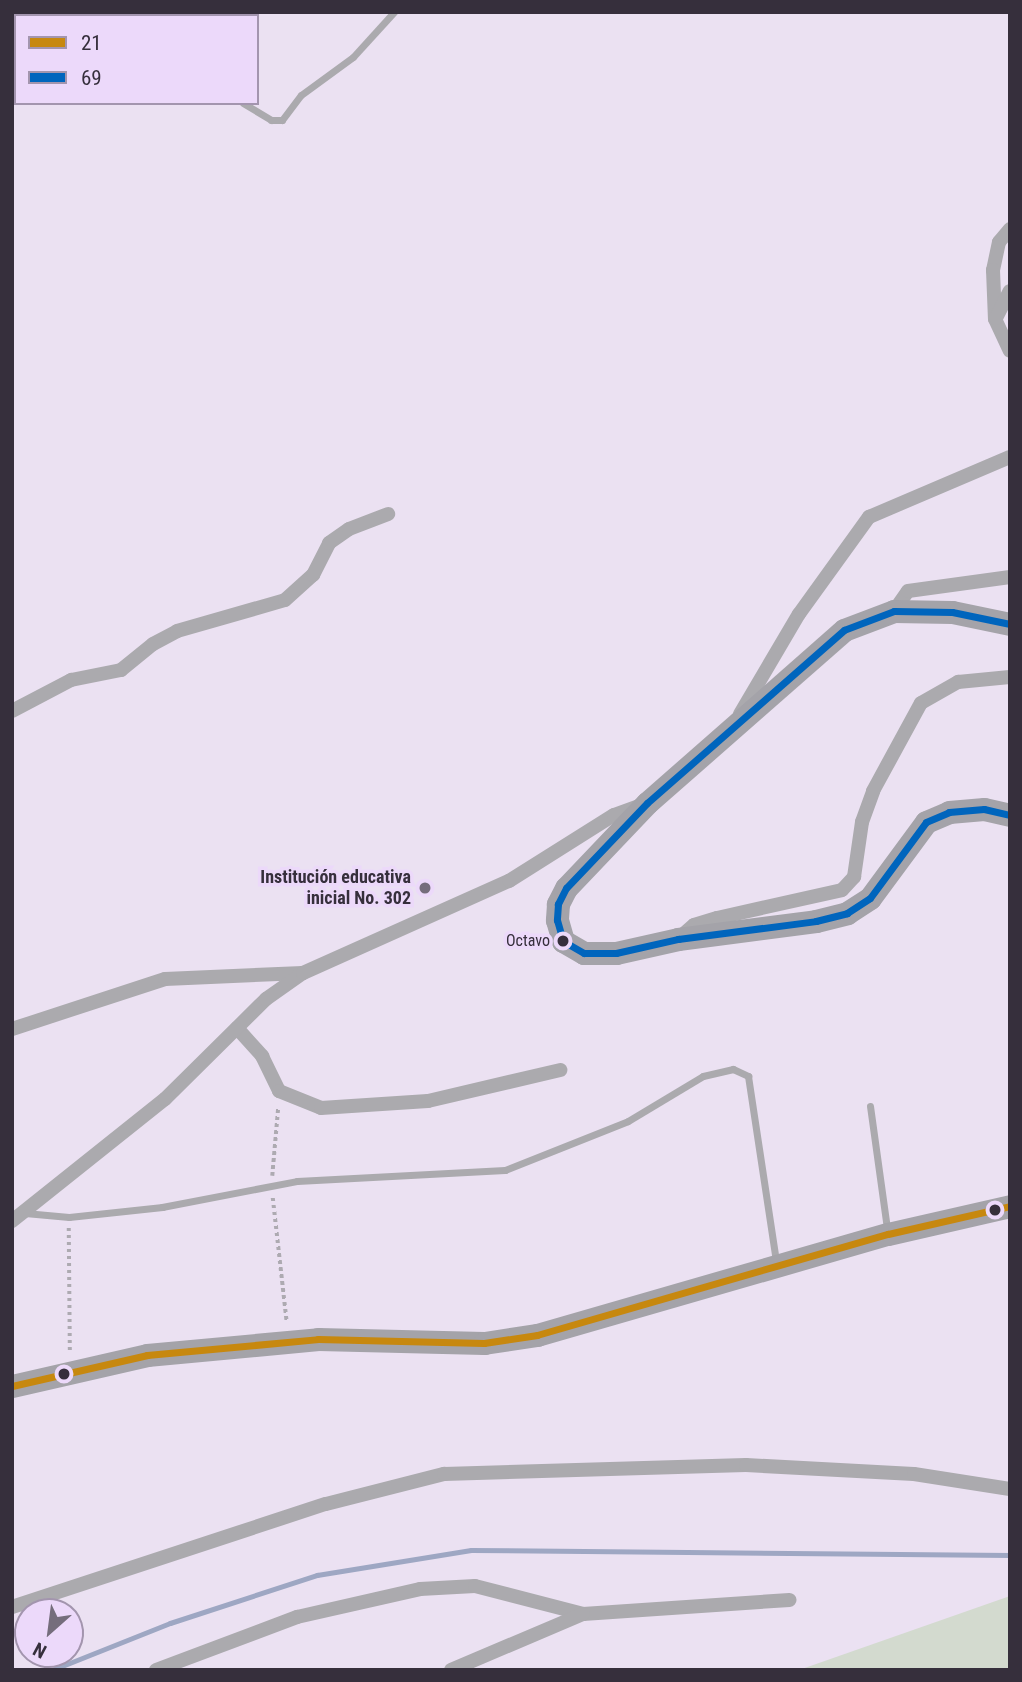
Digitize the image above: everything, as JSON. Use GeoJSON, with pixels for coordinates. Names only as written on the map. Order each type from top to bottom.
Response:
{"type":"FeatureCollection","features":[{"type":"Feature","properties":{"kind":"main road"},"geometry":{"type":"LineString","coordinates":[[1010,624],[952,612],[894,611],[844,630],[647,803],[566,888],[558,904],[557,920],[563,941],[584,953],[616,953],[678,939],[816,921],[846,913],[870,898],[926,822],[949,812],[984,808],[1010,815]]}},
{"type":"Feature","properties":{"kind":"main road"},"geometry":{"type":"LineString","coordinates":[[12,1386],[147,1355],[289,1342],[484,1343],[524,1337],[888,1234],[1010,1206]]}},
{"type":"Feature","properties":{"kind":"street"},"geometry":{"type":"LineString","coordinates":[[30,12],[92,12]]}},
{"type":"Feature","properties":{"kind":"street"},"geometry":{"type":"LineString","coordinates":[[1010,229],[999,242],[993,270],[995,319],[1010,351]]}},
{"type":"Feature","properties":{"kind":"street"},"geometry":{"type":"LineString","coordinates":[[995,319],[1010,292]]}},
{"type":"Feature","properties":{"kind":"street"},"geometry":{"type":"LineString","coordinates":[[728,734],[799,614],[869,517],[1010,457]]}},
{"type":"Feature","properties":{"kind":"street"},"geometry":{"type":"LineString","coordinates":[[12,711],[71,680],[121,670],[153,644],[177,631],[285,600],[313,575],[329,543],[349,529],[388,514]]}},
{"type":"Feature","properties":{"kind":"street"},"geometry":{"type":"LineString","coordinates":[[894,611],[908,591],[1010,577]]}},
{"type":"Feature","properties":{"kind":"street"},"geometry":{"type":"LineString","coordinates":[[678,939],[694,925],[717,918],[842,890],[854,877],[862,822],[873,791],[921,703],[958,682],[1010,677]]}},
{"type":"Feature","properties":{"kind":"street"},"geometry":{"type":"LineString","coordinates":[[18,1217],[164,1099],[237,1028],[303,973],[509,881],[614,815],[647,803]]}},
{"type":"Feature","properties":{"kind":"street"},"geometry":{"type":"LineString","coordinates":[[12,1029],[165,979],[303,973]]}},
{"type":"Feature","properties":{"kind":"street"},"geometry":{"type":"LineString","coordinates":[[237,1028],[262,1056],[279,1091],[321,1108],[428,1101],[560,1070]]}},
{"type":"Feature","properties":{"kind":"street"},"geometry":{"type":"LineString","coordinates":[[12,1607],[326,1504],[444,1474],[746,1465],[914,1474],[1010,1489]]}},
{"type":"Feature","properties":{"kind":"street"},"geometry":{"type":"LineString","coordinates":[[156,1670],[297,1617],[420,1589],[475,1586],[583,1614],[790,1600]]}},
{"type":"Feature","properties":{"kind":"street"},"geometry":{"type":"LineString","coordinates":[[451,1670],[583,1614]]}},
{"type":"Feature","properties":{"kind":"lane"},"geometry":{"type":"LineString","coordinates":[[246,105],[271,120],[282,120],[301,95],[353,57],[394,12]]}},
{"type":"Feature","properties":{"kind":"lane"},"geometry":{"type":"LineString","coordinates":[[18,1217],[69,1217],[162,1207],[271,1184],[505,1170],[628,1121],[704,1076],[733,1069],[748,1076],[777,1265]]}},
{"type":"Feature","properties":{"kind":"lane"},"geometry":{"type":"LineString","coordinates":[[870,1106],[888,1234]]}},
{"type":"Feature","properties":{"kind":"path"},"geometry":{"type":"LineString","coordinates":[[279,1091],[271,1184],[289,1342]]}},
{"type":"Feature","properties":{"kind":"path"},"geometry":{"type":"LineString","coordinates":[[69,1217],[70,1373]]}},
{"type":"Feature","properties":{"kind":"shaded area"},"geometry":{"type":"Polygon","coordinates":[[[1010,1596],[1010,1670],[799,1670],[1010,1596]]]}},
{"type":"Feature","properties":{"kind":"waterway"},"geometry":{"type":"LineString","coordinates":[[52,1670],[170,1623],[317,1575],[471,1550],[1010,1555]]}},
{"type":"Feature","properties":{"kind":"transit line","name":"69"},"geometry":{"type":"LineString","coordinates":[[1010,624],[952,612],[894,611],[844,630],[647,803],[566,888],[558,904],[557,920],[563,941],[584,953],[616,953],[678,939],[816,921],[847,913],[870,898],[926,822],[949,812],[984,809],[1010,815]]}},
{"type":"Feature","properties":{"kind":"transit line","name":"21"},"geometry":{"type":"LineString","coordinates":[[12,1386],[147,1355],[318,1339],[484,1343],[537,1335],[888,1234],[1010,1206]]}},
{"type":"Feature","properties":{"kind":"place","name":"Institución educativa inicial No. 302"},"geometry":{"type":"Point","coordinates":[425,888]}},
{"type":"Feature","properties":{"kind":"place","name":"Octavo"},"geometry":{"type":"Point","coordinates":[563,941]}}]}
